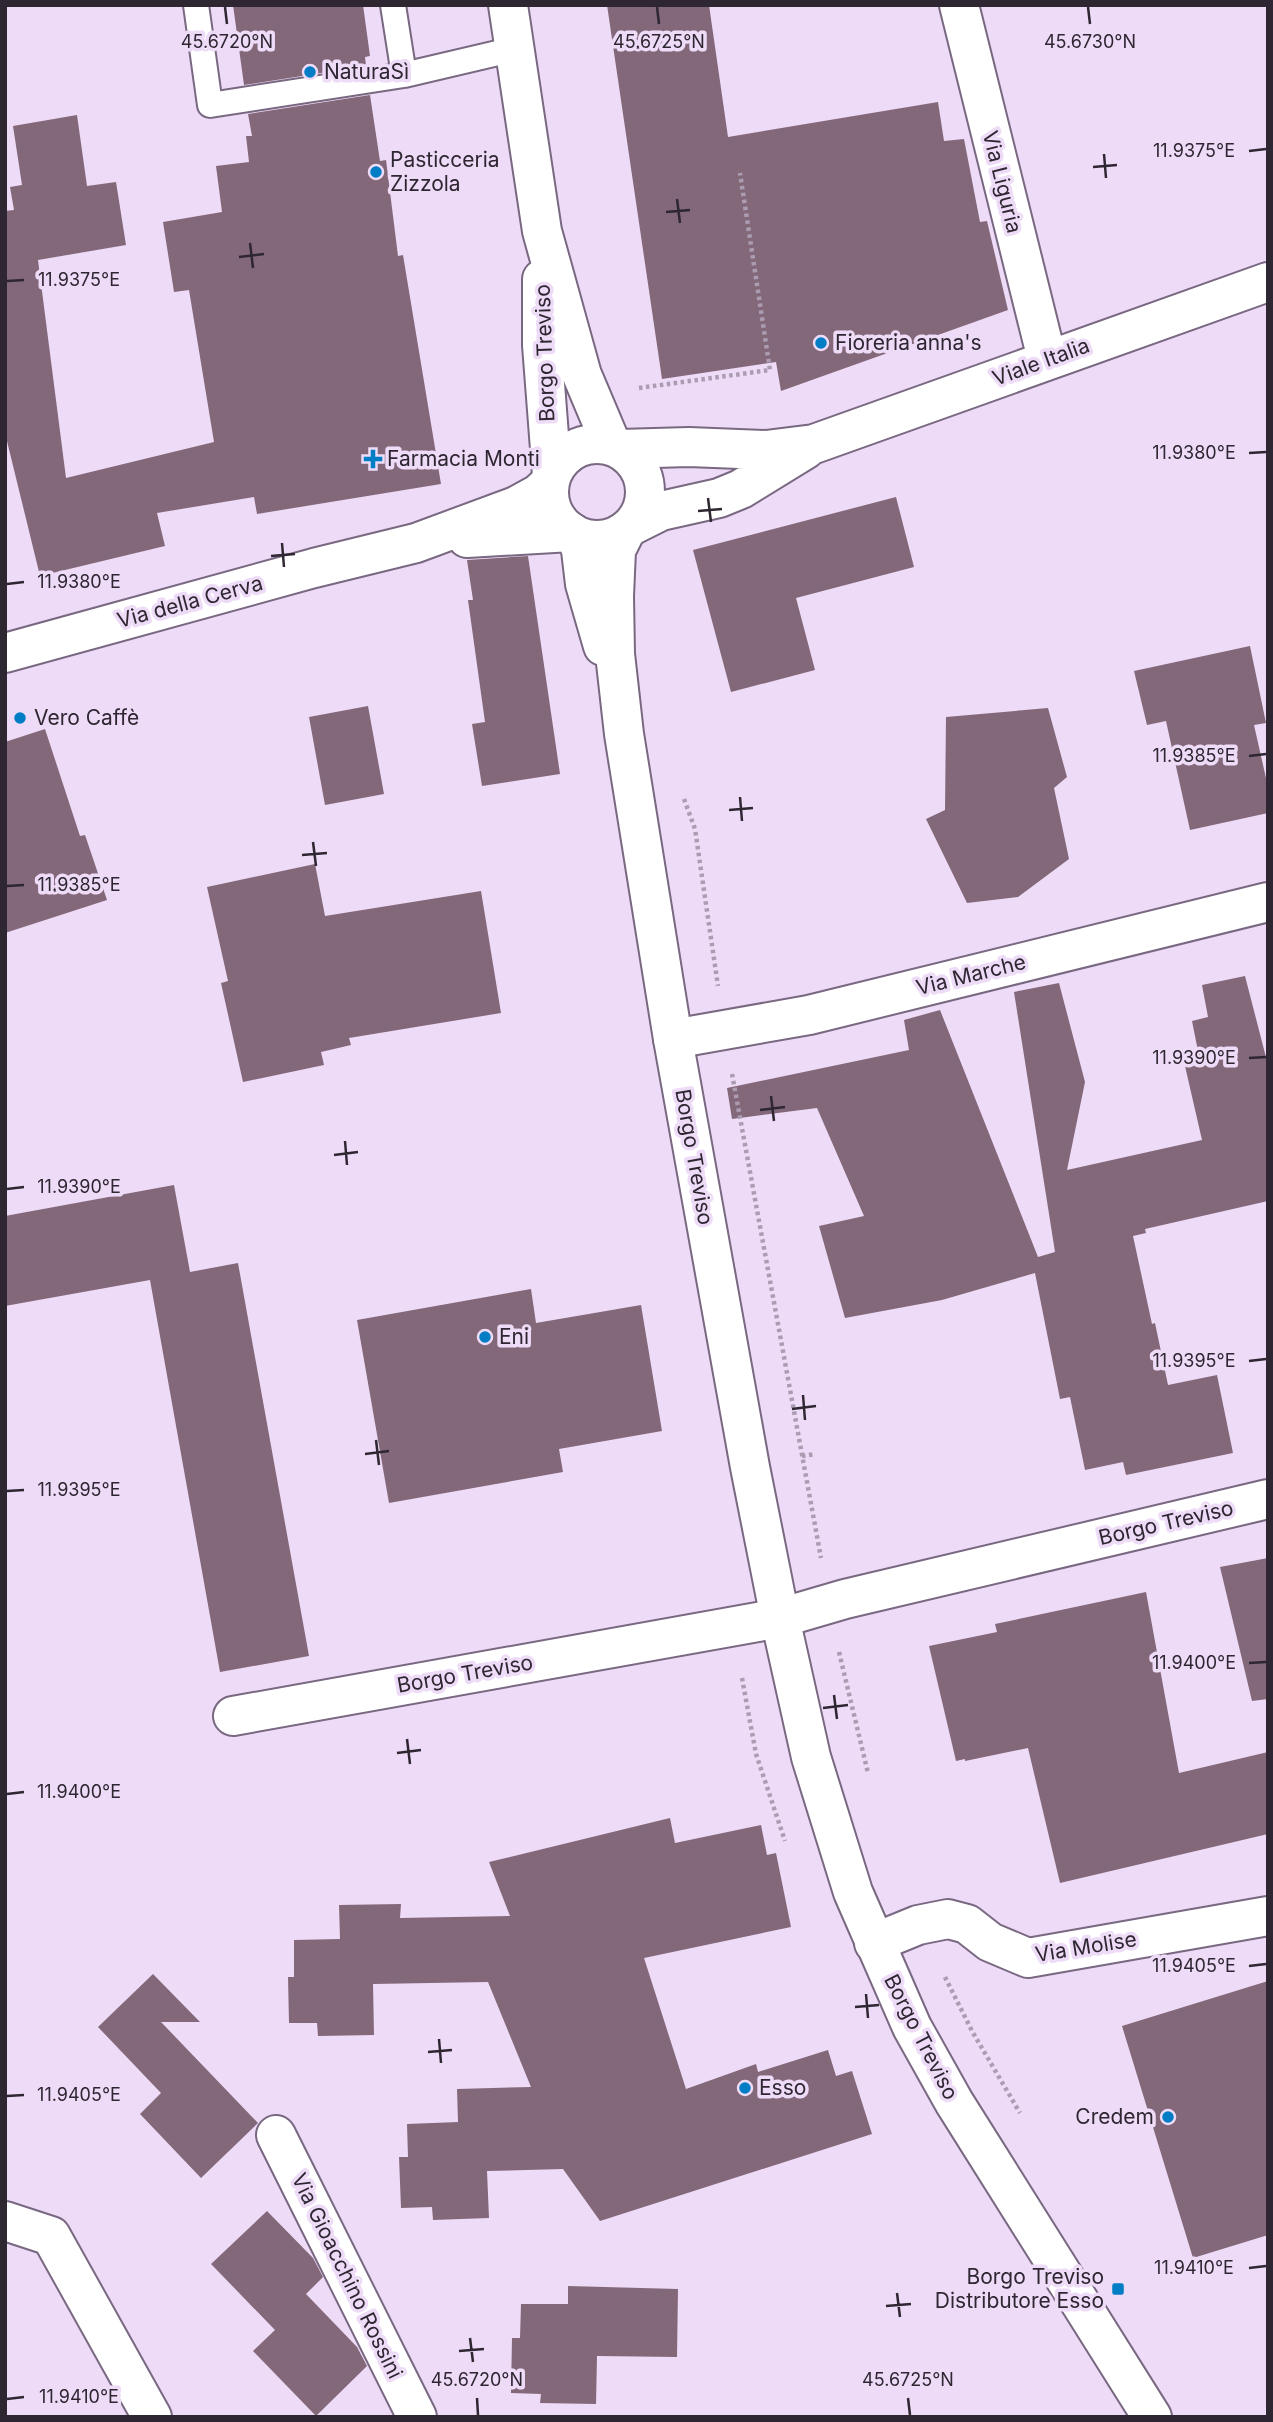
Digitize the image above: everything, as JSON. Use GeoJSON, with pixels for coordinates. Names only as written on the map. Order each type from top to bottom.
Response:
{"type":"FeatureCollection","features":[{"type":"Feature","properties":{"kind":"street","name":"Borgo Treviso"},"geometry":{"type":"LineString","coordinates":[[508,5],[542,231],[582,375],[616,448]]}},
{"type":"Feature","properties":{"kind":"street","name":"Via Liguria"},"geometry":{"type":"LineString","coordinates":[[959,5],[1047,359]]}},
{"type":"Feature","properties":{"kind":"street","name":"Borgo Treviso"},"geometry":{"type":"LineString","coordinates":[[542,231],[542,345],[550,480]]}},
{"type":"Feature","properties":{"kind":"street","name":"Viale Italia"},"geometry":{"type":"LineString","coordinates":[[629,528],[662,511],[719,498],[741,489],[814,444],[1268,282]]}},
{"type":"Feature","properties":{"kind":"street"},"geometry":{"type":"LineString","coordinates":[[597,444],[616,448],[640,470],[645,499],[629,528],[614,537],[589,540],[573,534],[560,523],[549,498],[550,480],[559,462],[570,452],[583,446],[597,444]]}},
{"type":"Feature","properties":{"kind":"street","name":"Viale Italia"},"geometry":{"type":"LineString","coordinates":[[616,448],[766,450],[814,444]]}},
{"type":"Feature","properties":{"kind":"street","name":"Via della Cerva"},"geometry":{"type":"LineString","coordinates":[[5,653],[314,568],[416,543],[516,506],[538,494],[550,480]]}},
{"type":"Feature","properties":{"kind":"street","name":"Borgo Treviso"},"geometry":{"type":"LineString","coordinates":[[629,528],[615,550],[615,654],[619,694],[673,1039],[747,1453],[811,1757],[836,1842],[874,1943],[912,2027],[954,2102],[1152,2417]]}},
{"type":"Feature","properties":{"kind":"street","name":"Borgo Treviso"},"geometry":{"type":"LineString","coordinates":[[573,534],[581,550],[591,608],[619,694]]}},
{"type":"Feature","properties":{"kind":"street","name":"Via della Cerva"},"geometry":{"type":"LineString","coordinates":[[416,543],[485,536],[573,534]]}},
{"type":"Feature","properties":{"kind":"street","name":"Via Marche"},"geometry":{"type":"LineString","coordinates":[[673,1039],[808,1015],[1268,902]]}},
{"type":"Feature","properties":{"kind":"street","name":"Borgo Treviso"},"geometry":{"type":"LineString","coordinates":[[233,1716],[780,1618],[845,1599],[1268,1499]]}},
{"type":"Feature","properties":{"kind":"street","name":"Via Molise"},"geometry":{"type":"LineString","coordinates":[[874,1943],[918,1925],[948,1919],[967,1924],[990,1942],[1028,1958],[1268,1916]]}},
{"type":"Feature","properties":{"kind":"street","name":"Via Gioacchino Rossini"},"geometry":{"type":"LineString","coordinates":[[276,2135],[417,2417]]}},
{"type":"Feature","properties":{"kind":"street"},"geometry":{"type":"LineString","coordinates":[[5,2221],[51,2236],[152,2417]]}},
{"type":"Feature","properties":{"kind":"lane"},"geometry":{"type":"LineString","coordinates":[[196,5],[210,105],[404,75],[514,49]]}},
{"type":"Feature","properties":{"kind":"lane"},"geometry":{"type":"LineString","coordinates":[[393,5],[404,75]]}},
{"type":"Feature","properties":{"kind":"path"},"geometry":{"type":"LineString","coordinates":[[632,389],[770,370],[740,173]]}},
{"type":"Feature","properties":{"kind":"path"},"geometry":{"type":"LineString","coordinates":[[732,1072],[822,1561]]}},
{"type":"Feature","properties":{"kind":"path"},"geometry":{"type":"LineString","coordinates":[[793,1458],[815,1454]]}},
{"type":"Feature","properties":{"kind":"path"},"geometry":{"type":"LineString","coordinates":[[837,1644],[868,1773]]}},
{"type":"Feature","properties":{"kind":"building"},"geometry":{"type":"Polygon","coordinates":[[[233,5],[363,5],[370,56],[365,57],[366,66],[244,85],[233,5]]]}},
{"type":"Feature","properties":{"kind":"building"},"geometry":{"type":"Polygon","coordinates":[[[607,5],[709,5],[728,137],[938,102],[944,141],[964,139],[980,222],[987,221],[1008,310],[781,391],[776,362],[662,379],[607,5]]]}},
{"type":"Feature","properties":{"kind":"building"},"geometry":{"type":"Polygon","coordinates":[[[370,95],[380,161],[386,160],[398,256],[403,255],[441,484],[257,514],[254,497],[157,513],[165,546],[40,576],[5,433],[5,211],[14,210],[10,187],[22,185],[13,126],[77,115],[87,186],[116,182],[126,245],[38,260],[66,478],[214,442],[189,290],[174,292],[163,222],[222,212],[216,166],[249,162],[246,136],[252,136],[248,114],[370,95]]]}},
{"type":"Feature","properties":{"kind":"building"},"geometry":{"type":"Polygon","coordinates":[[[896,497],[914,567],[796,598],[815,670],[731,692],[693,550],[896,497]]]}},
{"type":"Feature","properties":{"kind":"building"},"geometry":{"type":"Polygon","coordinates":[[[528,556],[560,774],[482,786],[472,724],[485,722],[468,600],[473,600],[467,560],[528,556]]]}},
{"type":"Feature","properties":{"kind":"building"},"geometry":{"type":"Polygon","coordinates":[[[1250,646],[1266,723],[1254,725],[1268,787],[1268,813],[1190,830],[1166,721],[1147,725],[1134,671],[1250,646]]]}},
{"type":"Feature","properties":{"kind":"building"},"geometry":{"type":"Polygon","coordinates":[[[368,706],[384,794],[325,805],[309,717],[368,706]]]}},
{"type":"Feature","properties":{"kind":"building"},"geometry":{"type":"Polygon","coordinates":[[[1048,708],[1067,777],[1054,788],[1069,859],[1018,897],[967,903],[926,819],[945,810],[946,717],[1048,708]]]}},
{"type":"Feature","properties":{"kind":"building"},"geometry":{"type":"Polygon","coordinates":[[[45,729],[80,836],[85,835],[107,900],[5,933],[5,742],[45,729]]]}},
{"type":"Feature","properties":{"kind":"building"},"geometry":{"type":"Polygon","coordinates":[[[315,864],[325,916],[481,891],[501,1013],[349,1038],[351,1045],[321,1052],[324,1065],[243,1082],[221,983],[228,981],[207,887],[315,864]]]}},
{"type":"Feature","properties":{"kind":"building"},"geometry":{"type":"Polygon","coordinates":[[[1245,976],[1268,1065],[1268,1201],[1145,1229],[1146,1233],[1133,1236],[1168,1385],[1217,1375],[1233,1453],[1126,1475],[1123,1462],[1085,1470],[1070,1397],[1060,1399],[1035,1273],[942,1300],[845,1318],[819,1226],[864,1216],[817,1108],[732,1119],[727,1088],[909,1050],[904,1020],[940,1010],[1038,1257],[1055,1252],[1014,992],[1059,983],[1085,1082],[1067,1170],[1202,1140],[1182,1053],[1198,1051],[1192,1021],[1208,1017],[1202,985],[1245,976]]]}},
{"type":"Feature","properties":{"kind":"building"},"geometry":{"type":"Polygon","coordinates":[[[174,1185],[190,1272],[238,1263],[309,1656],[220,1672],[150,1280],[5,1306],[5,1216],[174,1185]]]}},
{"type":"Feature","properties":{"kind":"building"},"geometry":{"type":"Polygon","coordinates":[[[531,1289],[536,1323],[641,1305],[662,1431],[559,1449],[563,1472],[389,1503],[357,1320],[531,1289]]]}},
{"type":"Feature","properties":{"kind":"building"},"geometry":{"type":"Polygon","coordinates":[[[1268,1558],[1268,1699],[1252,1701],[1220,1567],[1268,1558]]]}},
{"type":"Feature","properties":{"kind":"building"},"geometry":{"type":"Polygon","coordinates":[[[1146,1592],[1179,1773],[1268,1752],[1268,1834],[1060,1883],[1028,1748],[956,1761],[929,1646],[997,1632],[995,1624],[1146,1592]]]}},
{"type":"Feature","properties":{"kind":"building"},"geometry":{"type":"Polygon","coordinates":[[[670,1818],[675,1843],[761,1825],[767,1855],[776,1853],[791,1927],[644,1958],[686,2089],[756,2064],[758,2072],[828,2050],[836,2076],[852,2071],[872,2134],[600,2221],[563,2169],[487,2171],[489,2218],[433,2220],[432,2207],[401,2208],[399,2157],[408,2157],[407,2124],[458,2122],[457,2089],[531,2087],[488,1982],[373,1984],[374,2035],[318,2036],[317,2023],[289,2023],[288,1977],[294,1977],[294,1940],[340,1939],[339,1905],[401,1904],[400,1918],[510,1916],[489,1862],[670,1818]]]}},
{"type":"Feature","properties":{"kind":"building"},"geometry":{"type":"Polygon","coordinates":[[[153,1974],[200,2022],[161,2022],[258,2123],[201,2178],[140,2114],[161,2093],[98,2027],[153,1974]]]}},
{"type":"Feature","properties":{"kind":"building"},"geometry":{"type":"Polygon","coordinates":[[[1268,1981],[1268,2235],[1193,2258],[1122,2026],[1268,1981]]]}},
{"type":"Feature","properties":{"kind":"building"},"geometry":{"type":"Polygon","coordinates":[[[267,2211],[313,2258],[323,2277],[306,2294],[357,2347],[367,2366],[316,2416],[253,2351],[275,2330],[211,2264],[267,2211]]]}},
{"type":"Feature","properties":{"kind":"building"},"geometry":{"type":"Polygon","coordinates":[[[568,2286],[678,2289],[677,2357],[597,2356],[596,2404],[540,2403],[541,2394],[511,2393],[512,2338],[520,2338],[521,2304],[568,2304],[568,2286]]]}},
{"type":"Feature","properties":{"kind":"place","name":"NaturaSì"},"geometry":{"type":"Point","coordinates":[310,72]}},
{"type":"Feature","properties":{"kind":"place","name":"Pasticceria Zizzola"},"geometry":{"type":"Point","coordinates":[376,172]}},
{"type":"Feature","properties":{"kind":"place","name":"Fioreria anna's"},"geometry":{"type":"Point","coordinates":[821,343]}},
{"type":"Feature","properties":{"kind":"place","name":"Farmacia Monti"},"geometry":{"type":"Point","coordinates":[373,459]}},
{"type":"Feature","properties":{"kind":"place","name":"Vero Caffè"},"geometry":{"type":"Point","coordinates":[20,718]}},
{"type":"Feature","properties":{"kind":"place","name":"Eni"},"geometry":{"type":"Point","coordinates":[485,1337]}},
{"type":"Feature","properties":{"kind":"place","name":"Esso"},"geometry":{"type":"Point","coordinates":[745,2088]}},
{"type":"Feature","properties":{"kind":"place","name":"Credem"},"geometry":{"type":"Point","coordinates":[1168,2117]}},
{"type":"Feature","properties":{"kind":"place","name":"Borgo Treviso Distributore Esso"},"geometry":{"type":"Point","coordinates":[1118,2289]}}]}
